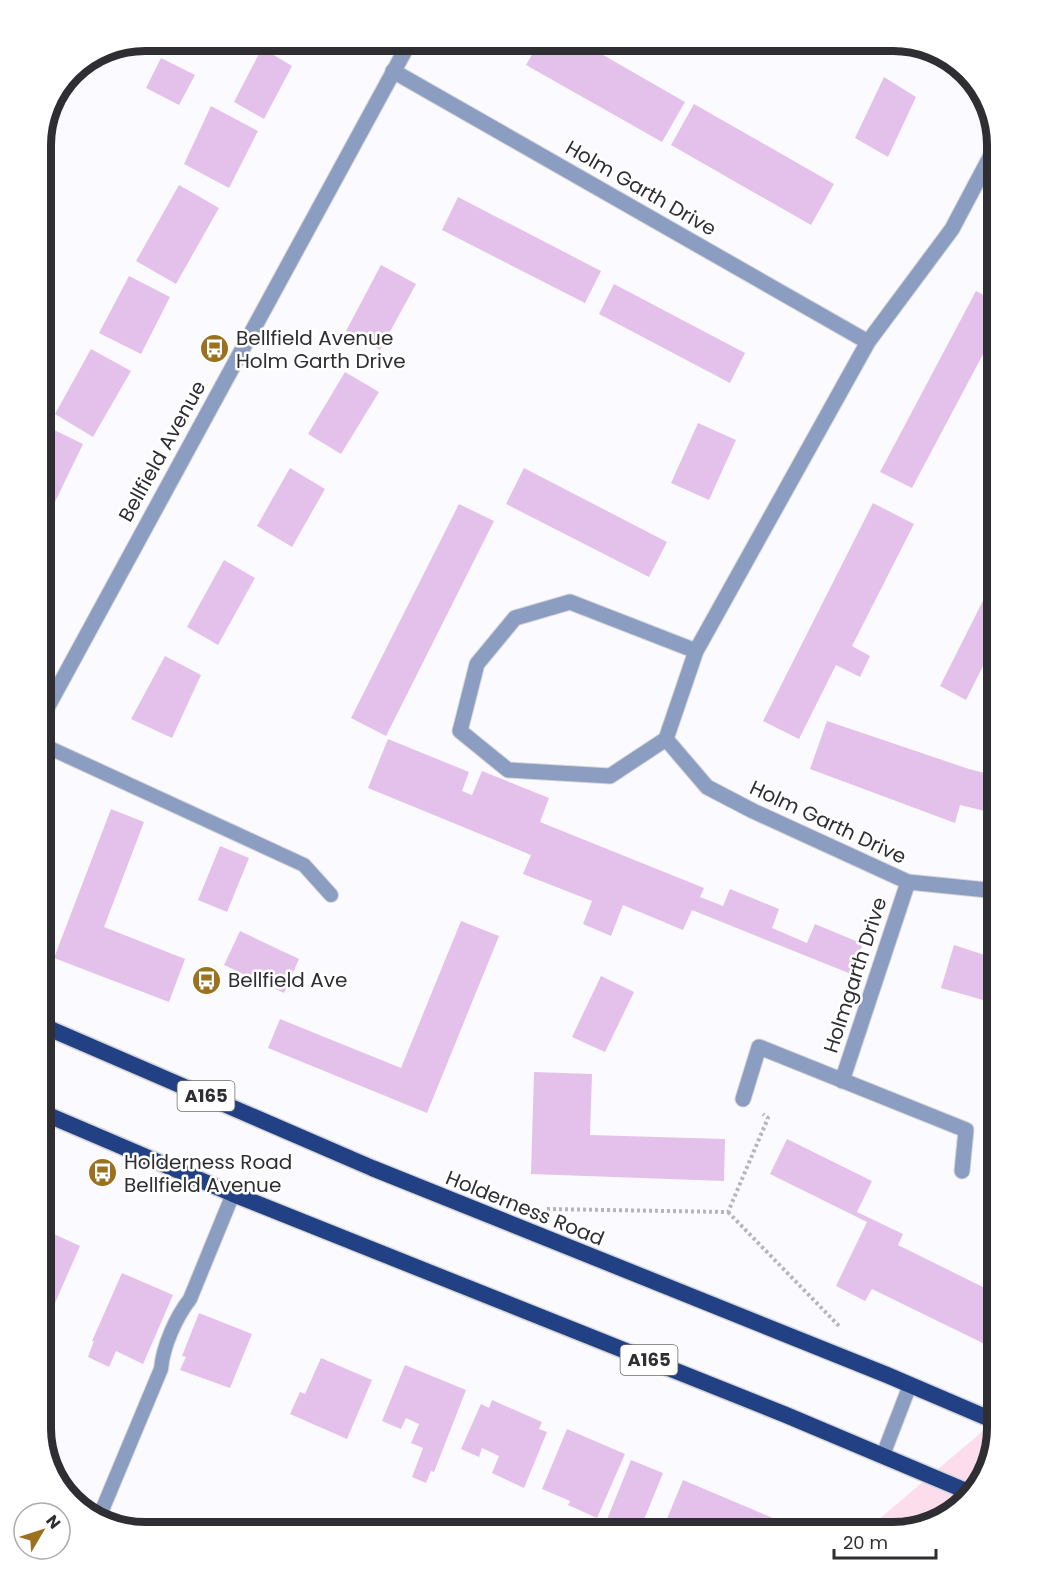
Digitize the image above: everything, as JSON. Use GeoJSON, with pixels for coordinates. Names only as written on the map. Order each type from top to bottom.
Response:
{"type":"FeatureCollection","features":[{"type":"Feature","properties":{"kind":"highway","name":"Holderness Road"},"geometry":{"type":"LineString","coordinates":[[51,1030],[372,1168],[987,1417]]}},
{"type":"Feature","properties":{"kind":"highway","name":"A165"},"geometry":{"type":"LineString","coordinates":[[51,1117],[233,1194],[883,1455],[964,1490]]}},
{"type":"Feature","properties":{"kind":"street","name":"Bellfield Avenue"},"geometry":{"type":"LineString","coordinates":[[51,698],[405,51]]}},
{"type":"Feature","properties":{"kind":"street","name":"Holm Garth Drive"},"geometry":{"type":"LineString","coordinates":[[393,71],[868,342]]}},
{"type":"Feature","properties":{"kind":"street"},"geometry":{"type":"LineString","coordinates":[[696,651],[570,602],[515,618],[477,664],[460,731],[508,770],[610,776],[666,739],[696,651],[868,342],[952,229],[987,164]]}},
{"type":"Feature","properties":{"kind":"street","name":"Holm Garth Drive"},"geometry":{"type":"LineString","coordinates":[[666,739],[707,787],[753,811],[908,882],[987,890]]}},
{"type":"Feature","properties":{"kind":"street","name":"Holmgarth Drive"},"geometry":{"type":"LineString","coordinates":[[842,1081],[908,882]]}},
{"type":"Feature","properties":{"kind":"street","name":"Holmgarth Drive"},"geometry":{"type":"LineString","coordinates":[[743,1099],[759,1047],[966,1130],[962,1171]]}},
{"type":"Feature","properties":{"kind":"lane"},"geometry":{"type":"LineString","coordinates":[[51,749],[304,864],[332,895]]}},
{"type":"Feature","properties":{"kind":"lane"},"geometry":{"type":"LineString","coordinates":[[102,1511],[161,1369],[162,1356],[183,1308],[190,1299],[233,1194]]}},
{"type":"Feature","properties":{"kind":"lane"},"geometry":{"type":"LineString","coordinates":[[883,1455],[909,1385]]}},
{"type":"Feature","properties":{"kind":"path"},"geometry":{"type":"LineString","coordinates":[[728,1212],[768,1118],[743,1099]]}},
{"type":"Feature","properties":{"kind":"path"},"geometry":{"type":"LineString","coordinates":[[539,1209],[728,1212],[848,1335]]}},
{"type":"Feature","properties":{"kind":"shaded area"},"geometry":{"type":"Polygon","coordinates":[[[987,1427],[984,1453],[980,1464],[960,1495],[940,1509],[918,1519],[876,1522],[987,1427]]]}},
{"type":"Feature","properties":{"kind":"building"},"geometry":{"type":"Polygon","coordinates":[[[260,51],[267,51],[292,66],[264,119],[234,102],[260,51]]]}},
{"type":"Feature","properties":{"kind":"building"},"geometry":{"type":"Polygon","coordinates":[[[534,51],[596,51],[685,102],[662,142],[526,65],[534,51]]]}},
{"type":"Feature","properties":{"kind":"building"},"geometry":{"type":"Polygon","coordinates":[[[161,58],[195,75],[179,105],[146,88],[161,58]]]}},
{"type":"Feature","properties":{"kind":"building"},"geometry":{"type":"Polygon","coordinates":[[[884,77],[916,97],[888,157],[855,138],[884,77]]]}},
{"type":"Feature","properties":{"kind":"building"},"geometry":{"type":"Polygon","coordinates":[[[694,104],[834,184],[811,225],[671,145],[694,104]]]}},
{"type":"Feature","properties":{"kind":"building"},"geometry":{"type":"Polygon","coordinates":[[[211,106],[258,131],[229,188],[184,164],[211,106]]]}},
{"type":"Feature","properties":{"kind":"building"},"geometry":{"type":"Polygon","coordinates":[[[179,185],[219,208],[176,284],[136,261],[179,185]]]}},
{"type":"Feature","properties":{"kind":"building"},"geometry":{"type":"Polygon","coordinates":[[[458,197],[601,271],[585,303],[442,230],[458,197]]]}},
{"type":"Feature","properties":{"kind":"building"},"geometry":{"type":"Polygon","coordinates":[[[381,265],[416,284],[380,350],[346,331],[381,265]]]}},
{"type":"Feature","properties":{"kind":"building"},"geometry":{"type":"Polygon","coordinates":[[[129,276],[170,297],[141,354],[99,333],[129,276]]]}},
{"type":"Feature","properties":{"kind":"building"},"geometry":{"type":"Polygon","coordinates":[[[614,284],[745,353],[730,383],[599,314],[614,284]]]}},
{"type":"Feature","properties":{"kind":"building"},"geometry":{"type":"Polygon","coordinates":[[[976,291],[987,297],[987,347],[912,488],[880,472],[976,291]]]}},
{"type":"Feature","properties":{"kind":"building"},"geometry":{"type":"Polygon","coordinates":[[[91,349],[131,371],[93,437],[55,414],[91,349]]]}},
{"type":"Feature","properties":{"kind":"building"},"geometry":{"type":"Polygon","coordinates":[[[345,372],[379,392],[341,454],[308,434],[345,372]]]}},
{"type":"Feature","properties":{"kind":"building"},"geometry":{"type":"Polygon","coordinates":[[[698,423],[736,440],[709,500],[671,483],[698,423]]]}},
{"type":"Feature","properties":{"kind":"building"},"geometry":{"type":"Polygon","coordinates":[[[51,428],[83,444],[53,506],[51,505],[51,428]]]}},
{"type":"Feature","properties":{"kind":"building"},"geometry":{"type":"Polygon","coordinates":[[[290,468],[325,489],[292,547],[257,526],[290,468]]]}},
{"type":"Feature","properties":{"kind":"building"},"geometry":{"type":"Polygon","coordinates":[[[524,468],[667,542],[649,577],[506,504],[524,468]]]}},
{"type":"Feature","properties":{"kind":"building"},"geometry":{"type":"Polygon","coordinates":[[[873,503],[914,524],[852,646],[870,656],[860,677],[836,665],[799,739],[763,721],[873,503]]]}},
{"type":"Feature","properties":{"kind":"building"},"geometry":{"type":"Polygon","coordinates":[[[459,504],[494,521],[386,736],[351,718],[459,504]]]}},
{"type":"Feature","properties":{"kind":"building"},"geometry":{"type":"Polygon","coordinates":[[[224,560],[255,578],[218,645],[187,627],[224,560]]]}},
{"type":"Feature","properties":{"kind":"building"},"geometry":{"type":"Polygon","coordinates":[[[987,593],[987,658],[966,700],[940,686],[987,593]]]}},
{"type":"Feature","properties":{"kind":"building"},"geometry":{"type":"Polygon","coordinates":[[[165,656],[201,675],[172,738],[131,719],[165,656]]]}},
{"type":"Feature","properties":{"kind":"building"},"geometry":{"type":"Polygon","coordinates":[[[827,721],[987,774],[987,812],[960,805],[955,823],[810,769],[827,721]]]}},
{"type":"Feature","properties":{"kind":"building"},"geometry":{"type":"Polygon","coordinates":[[[388,739],[469,772],[462,791],[472,795],[482,771],[549,798],[540,822],[704,888],[700,897],[723,906],[730,889],[779,909],[772,928],[807,943],[815,924],[863,944],[851,974],[692,910],[683,930],[623,905],[611,936],[583,924],[592,901],[523,874],[531,855],[368,788],[388,739]]]}},
{"type":"Feature","properties":{"kind":"building"},"geometry":{"type":"Polygon","coordinates":[[[111,809],[144,822],[104,927],[185,959],[169,1002],[54,958],[111,809]]]}},
{"type":"Feature","properties":{"kind":"building"},"geometry":{"type":"Polygon","coordinates":[[[220,846],[249,858],[227,912],[198,900],[220,846]]]}},
{"type":"Feature","properties":{"kind":"building"},"geometry":{"type":"Polygon","coordinates":[[[461,921],[499,936],[427,1113],[268,1048],[280,1019],[401,1068],[461,921]]]}},
{"type":"Feature","properties":{"kind":"building"},"geometry":{"type":"Polygon","coordinates":[[[240,931],[299,959],[284,993],[224,965],[240,931]]]}},
{"type":"Feature","properties":{"kind":"building"},"geometry":{"type":"Polygon","coordinates":[[[954,945],[987,956],[987,1001],[941,988],[954,945]]]}},
{"type":"Feature","properties":{"kind":"building"},"geometry":{"type":"Polygon","coordinates":[[[601,976],[634,992],[605,1052],[572,1037],[601,976]]]}},
{"type":"Feature","properties":{"kind":"building"},"geometry":{"type":"Polygon","coordinates":[[[534,1072],[592,1074],[590,1135],[725,1139],[724,1181],[531,1174],[534,1072]]]}},
{"type":"Feature","properties":{"kind":"building"},"geometry":{"type":"Polygon","coordinates":[[[787,1139],[872,1181],[857,1212],[903,1234],[898,1245],[987,1289],[987,1345],[872,1289],[865,1301],[836,1286],[867,1222],[770,1174],[787,1139]]]}},
{"type":"Feature","properties":{"kind":"building"},"geometry":{"type":"Polygon","coordinates":[[[51,1233],[80,1246],[55,1303],[51,1301],[51,1233]]]}},
{"type":"Feature","properties":{"kind":"building"},"geometry":{"type":"Polygon","coordinates":[[[122,1273],[173,1295],[143,1364],[116,1351],[109,1367],[88,1357],[94,1341],[92,1341],[122,1273]]]}},
{"type":"Feature","properties":{"kind":"building"},"geometry":{"type":"Polygon","coordinates":[[[199,1313],[252,1334],[230,1388],[180,1370],[186,1357],[182,1356],[199,1313]]]}},
{"type":"Feature","properties":{"kind":"building"},"geometry":{"type":"Polygon","coordinates":[[[321,1358],[372,1380],[347,1439],[290,1414],[300,1392],[305,1394],[321,1358]]]}},
{"type":"Feature","properties":{"kind":"building"},"geometry":{"type":"Polygon","coordinates":[[[405,1365],[466,1390],[434,1472],[431,1471],[426,1483],[412,1477],[423,1448],[411,1443],[419,1424],[406,1418],[401,1429],[382,1421],[405,1365]]]}},
{"type":"Feature","properties":{"kind":"building"},"geometry":{"type":"Polygon","coordinates":[[[492,1400],[542,1422],[539,1429],[547,1432],[524,1488],[492,1473],[499,1456],[482,1448],[479,1457],[461,1449],[481,1404],[489,1408],[492,1400]]]}},
{"type":"Feature","properties":{"kind":"building"},"geometry":{"type":"Polygon","coordinates":[[[567,1429],[625,1454],[597,1518],[568,1505],[570,1501],[542,1489],[567,1429]]]}},
{"type":"Feature","properties":{"kind":"building"},"geometry":{"type":"Polygon","coordinates":[[[631,1460],[663,1473],[643,1522],[606,1522],[631,1460]]]}},
{"type":"Feature","properties":{"kind":"building"},"geometry":{"type":"Polygon","coordinates":[[[683,1480],[780,1521],[780,1522],[666,1522],[683,1480]]]}},
{"type":"Feature","properties":{"kind":"place","name":"Bellfield Avenue Holm Garth Drive"},"geometry":{"type":"Point","coordinates":[215,349]}},
{"type":"Feature","properties":{"kind":"place","name":"Bellfield Ave"},"geometry":{"type":"Point","coordinates":[207,980]}},
{"type":"Feature","properties":{"kind":"place","name":"Holderness Road Bellfield Avenue"},"geometry":{"type":"Point","coordinates":[103,1173]}}]}
